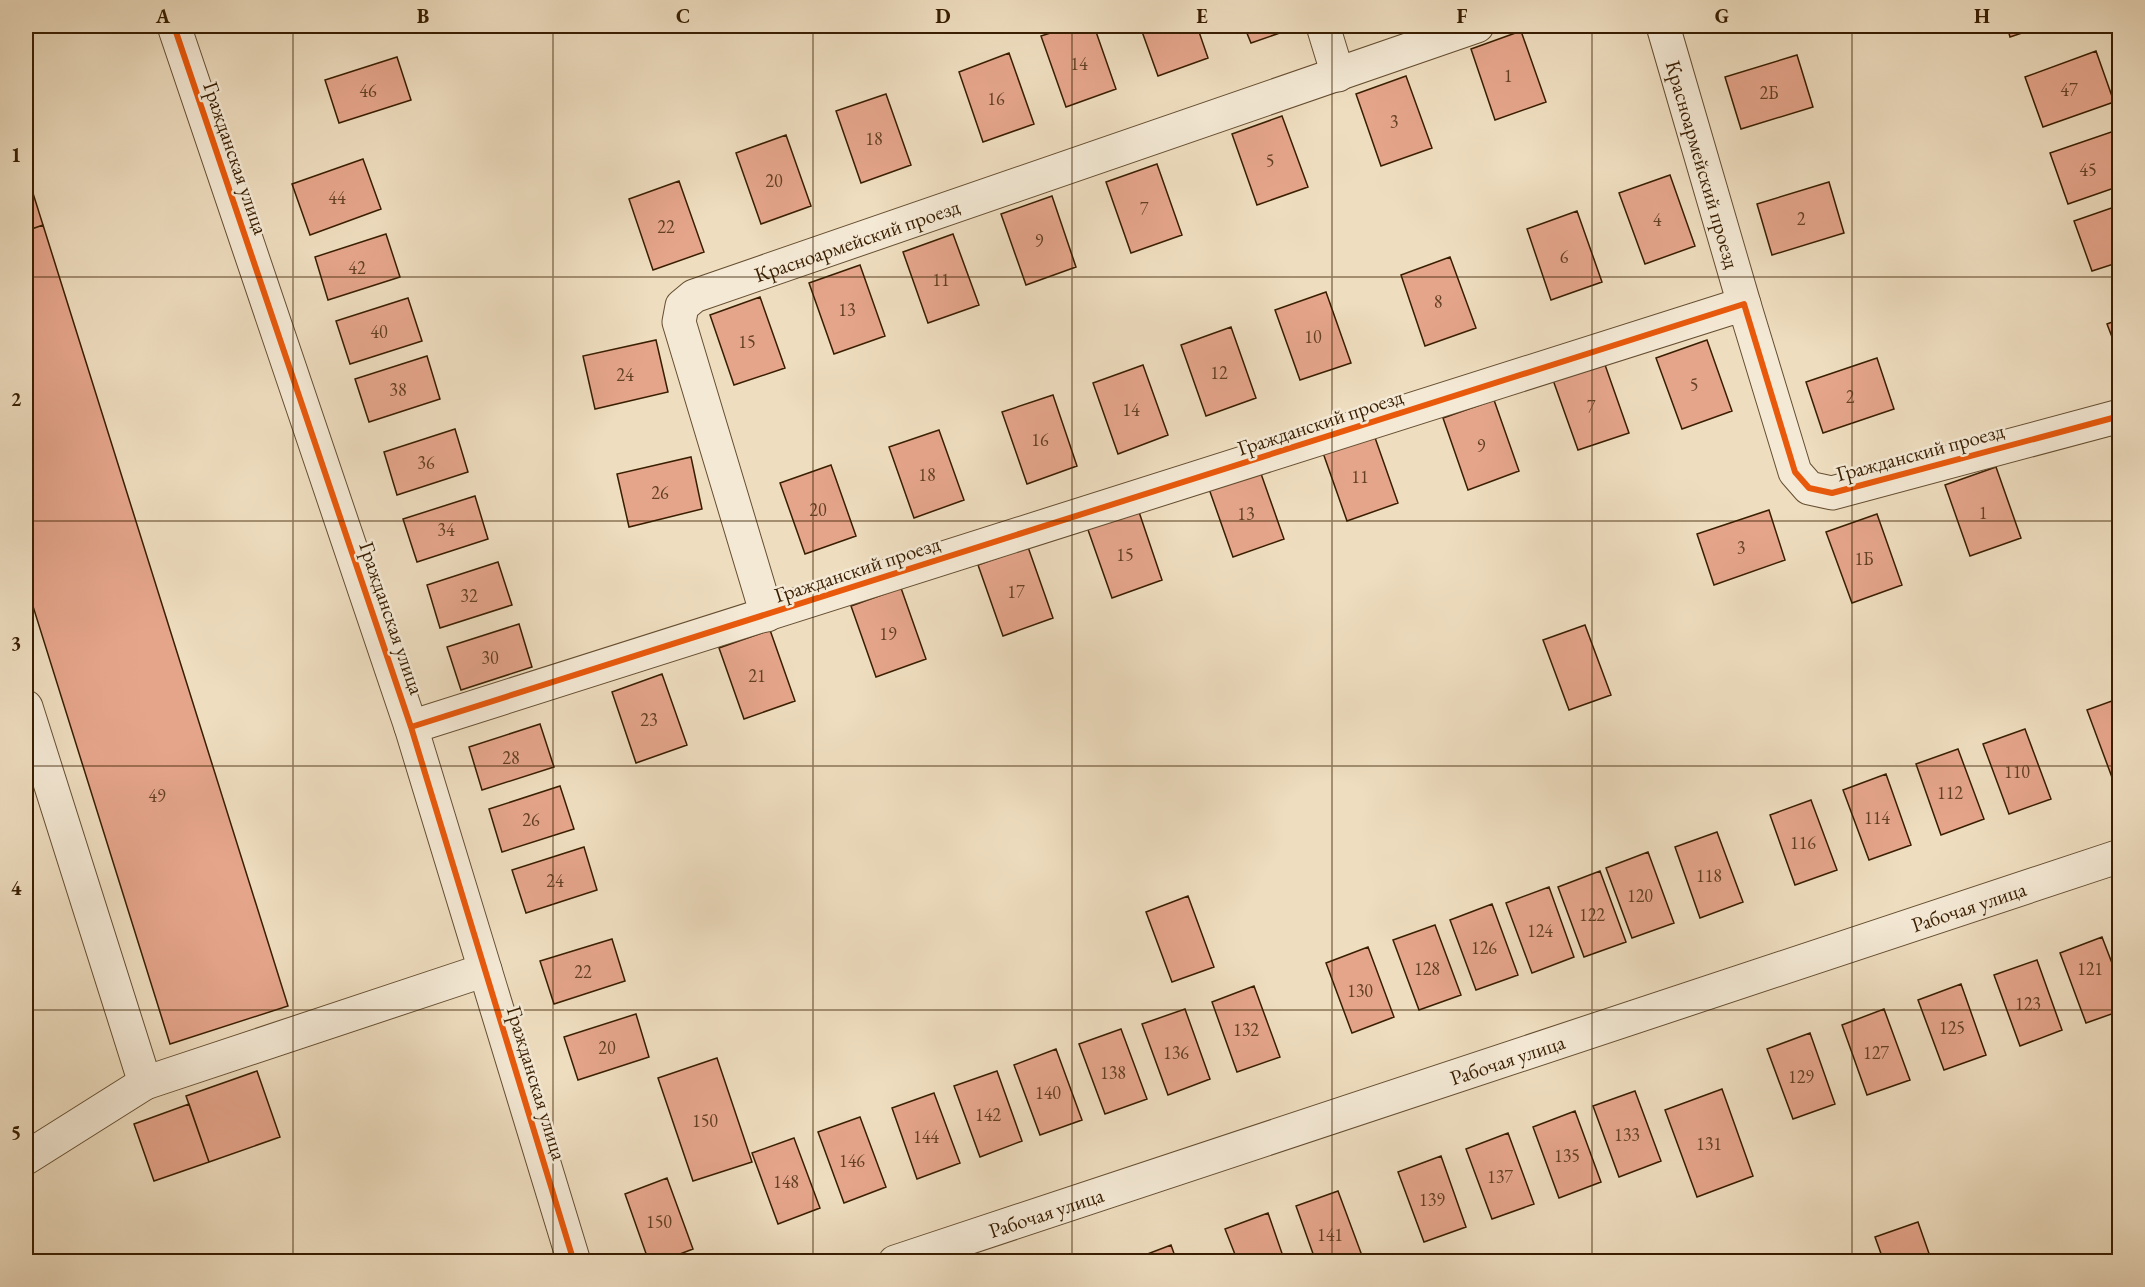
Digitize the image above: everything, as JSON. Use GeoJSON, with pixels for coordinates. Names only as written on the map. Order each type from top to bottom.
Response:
{"type":"FeatureCollection","features":[{"type":"Feature","properties":{"kind":"street","name":"Гражданская улица"},"geometry":{"type":"LineString","coordinates":[[174,26],[411,727],[574,1262]]}},
{"type":"Feature","properties":{"kind":"street"},"geometry":{"type":"LineString","coordinates":[[1323,26],[1338,75]]}},
{"type":"Feature","properties":{"kind":"street","name":"Красноармейский проезд"},"geometry":{"type":"LineString","coordinates":[[767,615],[679,322],[682,306],[694,296],[1478,26]]}},
{"type":"Feature","properties":{"kind":"street","name":"Красноармейский проезд"},"geometry":{"type":"LineString","coordinates":[[1663,26],[1744,304]]}},
{"type":"Feature","properties":{"kind":"street","name":"Гражданский проезд"},"geometry":{"type":"LineString","coordinates":[[411,727],[1744,304],[1795,472],[1809,488],[1832,493],[2120,416]]}},
{"type":"Feature","properties":{"kind":"street"},"geometry":{"type":"LineString","coordinates":[[26,707],[145,1083]]}},
{"type":"Feature","properties":{"kind":"street","name":"Рабочая улица"},"geometry":{"type":"LineString","coordinates":[[895,1262],[2120,856]]}},
{"type":"Feature","properties":{"kind":"street"},"geometry":{"type":"LineString","coordinates":[[26,1158],[145,1083],[485,970]]}},
{"type":"Feature","properties":{"kind":"building"},"geometry":{"type":"Polygon","coordinates":[[[562,26],[587,26],[564,33],[562,26]]]}},
{"type":"Feature","properties":{"kind":"building"},"geometry":{"type":"Polygon","coordinates":[[[1072,26],[1094,26],[1116,89],[1066,107],[1041,36],[1072,26]]]}},
{"type":"Feature","properties":{"kind":"building"},"geometry":{"type":"Polygon","coordinates":[[[1140,26],[1197,26],[1208,58],[1158,76],[1140,26]]]}},
{"type":"Feature","properties":{"kind":"building"},"geometry":{"type":"Polygon","coordinates":[[[1244,26],[1300,26],[1251,43],[1244,26]]]}},
{"type":"Feature","properties":{"kind":"building"},"geometry":{"type":"Polygon","coordinates":[[[2007,26],[2043,26],[2010,37],[2007,26]]]}},
{"type":"Feature","properties":{"kind":"building"},"geometry":{"type":"Polygon","coordinates":[[[1521,31],[1546,102],[1495,120],[1471,49],[1521,31]]]}},
{"type":"Feature","properties":{"kind":"building"},"geometry":{"type":"Polygon","coordinates":[[[2096,51],[2114,102],[2043,127],[2025,77],[2096,51]]]}},
{"type":"Feature","properties":{"kind":"building"},"geometry":{"type":"Polygon","coordinates":[[[1009,53],[1034,124],[983,142],[959,72],[1009,53]]]}},
{"type":"Feature","properties":{"kind":"building"},"geometry":{"type":"Polygon","coordinates":[[[1797,55],[1813,107],[1741,129],[1725,77],[1797,55]]]}},
{"type":"Feature","properties":{"kind":"building"},"geometry":{"type":"Polygon","coordinates":[[[397,57],[411,100],[339,123],[325,80],[397,57]]]}},
{"type":"Feature","properties":{"kind":"building"},"geometry":{"type":"Polygon","coordinates":[[[1406,76],[1432,148],[1381,166],[1356,94],[1406,76]]]}},
{"type":"Feature","properties":{"kind":"building"},"geometry":{"type":"Polygon","coordinates":[[[886,94],[911,165],[861,183],[836,111],[886,94]]]}},
{"type":"Feature","properties":{"kind":"building"},"geometry":{"type":"Polygon","coordinates":[[[1282,116],[1308,187],[1257,205],[1232,134],[1282,116]]]}},
{"type":"Feature","properties":{"kind":"building"},"geometry":{"type":"Polygon","coordinates":[[[2120,129],[2120,186],[2068,204],[2050,153],[2120,129]]]}},
{"type":"Feature","properties":{"kind":"building"},"geometry":{"type":"Polygon","coordinates":[[[786,135],[811,206],[761,224],[736,153],[786,135]]]}},
{"type":"Feature","properties":{"kind":"building"},"geometry":{"type":"Polygon","coordinates":[[[363,159],[381,209],[310,235],[292,184],[363,159]]]}},
{"type":"Feature","properties":{"kind":"building"},"geometry":{"type":"Polygon","coordinates":[[[1157,164],[1182,235],[1131,253],[1106,182],[1157,164]]]}},
{"type":"Feature","properties":{"kind":"building"},"geometry":{"type":"Polygon","coordinates":[[[26,171],[43,225],[26,231],[26,171]]]}},
{"type":"Feature","properties":{"kind":"building"},"geometry":{"type":"Polygon","coordinates":[[[1670,175],[1695,246],[1645,264],[1619,193],[1670,175]]]}},
{"type":"Feature","properties":{"kind":"building"},"geometry":{"type":"Polygon","coordinates":[[[679,181],[704,252],[653,270],[629,199],[679,181]]]}},
{"type":"Feature","properties":{"kind":"building"},"geometry":{"type":"Polygon","coordinates":[[[1829,182],[1844,233],[1772,255],[1757,204],[1829,182]]]}},
{"type":"Feature","properties":{"kind":"building"},"geometry":{"type":"Polygon","coordinates":[[[1052,196],[1076,267],[1026,285],[1001,214],[1052,196]]]}},
{"type":"Feature","properties":{"kind":"building"},"geometry":{"type":"Polygon","coordinates":[[[2120,205],[2120,262],[2092,271],[2074,221],[2120,205]]]}},
{"type":"Feature","properties":{"kind":"building"},"geometry":{"type":"Polygon","coordinates":[[[1577,211],[1602,282],[1551,300],[1527,229],[1577,211]]]}},
{"type":"Feature","properties":{"kind":"building"},"geometry":{"type":"Polygon","coordinates":[[[43,225],[288,1006],[170,1044],[26,584],[26,231],[43,225]]]}},
{"type":"Feature","properties":{"kind":"building"},"geometry":{"type":"Polygon","coordinates":[[[386,234],[400,277],[328,300],[315,257],[386,234]]]}},
{"type":"Feature","properties":{"kind":"building"},"geometry":{"type":"Polygon","coordinates":[[[953,234],[979,305],[928,323],[903,252],[953,234]]]}},
{"type":"Feature","properties":{"kind":"building"},"geometry":{"type":"Polygon","coordinates":[[[1450,257],[1476,328],[1425,346],[1401,275],[1450,257]]]}},
{"type":"Feature","properties":{"kind":"building"},"geometry":{"type":"Polygon","coordinates":[[[860,265],[885,336],[834,354],[809,283],[860,265]]]}},
{"type":"Feature","properties":{"kind":"building"},"geometry":{"type":"Polygon","coordinates":[[[1326,292],[1351,363],[1300,380],[1275,310],[1326,292]]]}},
{"type":"Feature","properties":{"kind":"building"},"geometry":{"type":"Polygon","coordinates":[[[760,297],[785,368],[734,385],[710,315],[760,297]]]}},
{"type":"Feature","properties":{"kind":"building"},"geometry":{"type":"Polygon","coordinates":[[[408,298],[422,341],[350,364],[336,321],[408,298]]]}},
{"type":"Feature","properties":{"kind":"building"},"geometry":{"type":"Polygon","coordinates":[[[2120,319],[2120,358],[2107,324],[2120,319]]]}},
{"type":"Feature","properties":{"kind":"building"},"geometry":{"type":"Polygon","coordinates":[[[1231,327],[1256,398],[1206,416],[1181,345],[1231,327]]]}},
{"type":"Feature","properties":{"kind":"building"},"geometry":{"type":"Polygon","coordinates":[[[656,340],[668,392],[595,409],[583,356],[656,340]]]}},
{"type":"Feature","properties":{"kind":"building"},"geometry":{"type":"Polygon","coordinates":[[[1707,340],[1732,411],[1682,429],[1656,358],[1707,340]]]}},
{"type":"Feature","properties":{"kind":"building"},"geometry":{"type":"Polygon","coordinates":[[[427,356],[440,399],[369,422],[355,379],[427,356]]]}},
{"type":"Feature","properties":{"kind":"building"},"geometry":{"type":"Polygon","coordinates":[[[1877,358],[1894,409],[1823,433],[1806,382],[1877,358]]]}},
{"type":"Feature","properties":{"kind":"building"},"geometry":{"type":"Polygon","coordinates":[[[1604,362],[1629,433],[1578,450],[1553,380],[1604,362]]]}},
{"type":"Feature","properties":{"kind":"building"},"geometry":{"type":"Polygon","coordinates":[[[1143,365],[1168,435],[1118,454],[1093,383],[1143,365]]]}},
{"type":"Feature","properties":{"kind":"building"},"geometry":{"type":"Polygon","coordinates":[[[1053,395],[1077,466],[1027,484],[1002,412],[1053,395]]]}},
{"type":"Feature","properties":{"kind":"building"},"geometry":{"type":"Polygon","coordinates":[[[1494,400],[1519,471],[1468,490],[1443,418],[1494,400]]]}},
{"type":"Feature","properties":{"kind":"building"},"geometry":{"type":"Polygon","coordinates":[[[455,429],[468,472],[397,495],[384,452],[455,429]]]}},
{"type":"Feature","properties":{"kind":"building"},"geometry":{"type":"Polygon","coordinates":[[[939,430],[964,500],[914,518],[889,447],[939,430]]]}},
{"type":"Feature","properties":{"kind":"building"},"geometry":{"type":"Polygon","coordinates":[[[1373,432],[1398,503],[1347,521],[1322,450],[1373,432]]]}},
{"type":"Feature","properties":{"kind":"building"},"geometry":{"type":"Polygon","coordinates":[[[691,457],[702,509],[629,527],[617,474],[691,457]]]}},
{"type":"Feature","properties":{"kind":"building"},"geometry":{"type":"Polygon","coordinates":[[[831,465],[856,536],[805,554],[780,483],[831,465]]]}},
{"type":"Feature","properties":{"kind":"building"},"geometry":{"type":"Polygon","coordinates":[[[1996,467],[2021,538],[1970,556],[1945,485],[1996,467]]]}},
{"type":"Feature","properties":{"kind":"building"},"geometry":{"type":"Polygon","coordinates":[[[1259,468],[1284,539],[1233,557],[1208,486],[1259,468]]]}},
{"type":"Feature","properties":{"kind":"building"},"geometry":{"type":"Polygon","coordinates":[[[475,496],[488,539],[417,562],[403,519],[475,496]]]}},
{"type":"Feature","properties":{"kind":"building"},"geometry":{"type":"Polygon","coordinates":[[[1138,509],[1162,580],[1112,598],[1087,527],[1138,509]]]}},
{"type":"Feature","properties":{"kind":"building"},"geometry":{"type":"Polygon","coordinates":[[[1769,510],[1785,560],[1714,585],[1697,534],[1769,510]]]}},
{"type":"Feature","properties":{"kind":"building"},"geometry":{"type":"Polygon","coordinates":[[[1877,514],[1902,585],[1852,603],[1826,532],[1877,514]]]}},
{"type":"Feature","properties":{"kind":"building"},"geometry":{"type":"Polygon","coordinates":[[[1028,547],[1053,618],[1003,636],[978,565],[1028,547]]]}},
{"type":"Feature","properties":{"kind":"building"},"geometry":{"type":"Polygon","coordinates":[[[498,562],[512,605],[440,628],[427,585],[498,562]]]}},
{"type":"Feature","properties":{"kind":"building"},"geometry":{"type":"Polygon","coordinates":[[[901,588],[926,659],[876,677],[851,606],[901,588]]]}},
{"type":"Feature","properties":{"kind":"building"},"geometry":{"type":"Polygon","coordinates":[[[519,624],[532,667],[461,690],[447,647],[519,624]]]}},
{"type":"Feature","properties":{"kind":"building"},"geometry":{"type":"Polygon","coordinates":[[[1585,625],[1611,695],[1569,710],[1543,640],[1585,625]]]}},
{"type":"Feature","properties":{"kind":"building"},"geometry":{"type":"Polygon","coordinates":[[[770,630],[795,701],[744,719],[719,648],[770,630]]]}},
{"type":"Feature","properties":{"kind":"building"},"geometry":{"type":"Polygon","coordinates":[[[662,674],[687,745],[636,763],[612,692],[662,674]]]}},
{"type":"Feature","properties":{"kind":"building"},"geometry":{"type":"Polygon","coordinates":[[[2120,698],[2120,778],[2113,780],[2087,710],[2120,698]]]}},
{"type":"Feature","properties":{"kind":"building"},"geometry":{"type":"Polygon","coordinates":[[[540,724],[554,767],[482,790],[469,747],[540,724]]]}},
{"type":"Feature","properties":{"kind":"building"},"geometry":{"type":"Polygon","coordinates":[[[2025,729],[2051,799],[2009,814],[1983,744],[2025,729]]]}},
{"type":"Feature","properties":{"kind":"building"},"geometry":{"type":"Polygon","coordinates":[[[1958,749],[1984,819],[1941,835],[1916,764],[1958,749]]]}},
{"type":"Feature","properties":{"kind":"building"},"geometry":{"type":"Polygon","coordinates":[[[1886,774],[1911,845],[1869,860],[1843,790],[1886,774]]]}},
{"type":"Feature","properties":{"kind":"building"},"geometry":{"type":"Polygon","coordinates":[[[560,786],[574,829],[502,852],[489,809],[560,786]]]}},
{"type":"Feature","properties":{"kind":"building"},"geometry":{"type":"Polygon","coordinates":[[[1811,800],[1837,870],[1795,885],[1770,815],[1811,800]]]}},
{"type":"Feature","properties":{"kind":"building"},"geometry":{"type":"Polygon","coordinates":[[[1717,832],[1743,902],[1700,918],[1675,847],[1717,832]]]}},
{"type":"Feature","properties":{"kind":"building"},"geometry":{"type":"Polygon","coordinates":[[[584,847],[597,890],[526,913],[512,870],[584,847]]]}},
{"type":"Feature","properties":{"kind":"building"},"geometry":{"type":"Polygon","coordinates":[[[1648,852],[1674,923],[1632,938],[1606,868],[1648,852]]]}},
{"type":"Feature","properties":{"kind":"building"},"geometry":{"type":"Polygon","coordinates":[[[1600,871],[1626,942],[1584,957],[1558,887],[1600,871]]]}},
{"type":"Feature","properties":{"kind":"building"},"geometry":{"type":"Polygon","coordinates":[[[1549,887],[1574,957],[1532,973],[1506,903],[1549,887]]]}},
{"type":"Feature","properties":{"kind":"building"},"geometry":{"type":"Polygon","coordinates":[[[1188,896],[1214,967],[1172,982],[1146,912],[1188,896]]]}},
{"type":"Feature","properties":{"kind":"building"},"geometry":{"type":"Polygon","coordinates":[[[1492,904],[1518,975],[1476,990],[1450,920],[1492,904]]]}},
{"type":"Feature","properties":{"kind":"building"},"geometry":{"type":"Polygon","coordinates":[[[1435,925],[1461,995],[1419,1010],[1393,940],[1435,925]]]}},
{"type":"Feature","properties":{"kind":"building"},"geometry":{"type":"Polygon","coordinates":[[[2102,937],[2120,984],[2120,1011],[2086,1023],[2060,953],[2102,937]]]}},
{"type":"Feature","properties":{"kind":"building"},"geometry":{"type":"Polygon","coordinates":[[[612,939],[625,981],[554,1004],[540,961],[612,939]]]}},
{"type":"Feature","properties":{"kind":"building"},"geometry":{"type":"Polygon","coordinates":[[[1368,947],[1394,1017],[1352,1033],[1326,963],[1368,947]]]}},
{"type":"Feature","properties":{"kind":"building"},"geometry":{"type":"Polygon","coordinates":[[[2037,960],[2062,1030],[2020,1046],[1994,975],[2037,960]]]}},
{"type":"Feature","properties":{"kind":"building"},"geometry":{"type":"Polygon","coordinates":[[[1961,984],[1986,1055],[1944,1070],[1918,1000],[1961,984]]]}},
{"type":"Feature","properties":{"kind":"building"},"geometry":{"type":"Polygon","coordinates":[[[1254,986],[1280,1057],[1237,1072],[1212,1002],[1254,986]]]}},
{"type":"Feature","properties":{"kind":"building"},"geometry":{"type":"Polygon","coordinates":[[[1185,1009],[1210,1079],[1168,1095],[1142,1024],[1185,1009]]]}},
{"type":"Feature","properties":{"kind":"building"},"geometry":{"type":"Polygon","coordinates":[[[1884,1009],[1910,1080],[1867,1095],[1842,1025],[1884,1009]]]}},
{"type":"Feature","properties":{"kind":"building"},"geometry":{"type":"Polygon","coordinates":[[[636,1014],[649,1057],[578,1080],[564,1037],[636,1014]]]}},
{"type":"Feature","properties":{"kind":"building"},"geometry":{"type":"Polygon","coordinates":[[[1121,1029],[1147,1099],[1105,1114],[1079,1044],[1121,1029]]]}},
{"type":"Feature","properties":{"kind":"building"},"geometry":{"type":"Polygon","coordinates":[[[1810,1033],[1835,1104],[1793,1119],[1767,1049],[1810,1033]]]}},
{"type":"Feature","properties":{"kind":"building"},"geometry":{"type":"Polygon","coordinates":[[[1056,1049],[1082,1120],[1040,1135],[1014,1065],[1056,1049]]]}},
{"type":"Feature","properties":{"kind":"building"},"geometry":{"type":"Polygon","coordinates":[[[717,1058],[752,1162],[693,1181],[658,1078],[717,1058]]]}},
{"type":"Feature","properties":{"kind":"building"},"geometry":{"type":"Polygon","coordinates":[[[257,1071],[280,1137],[209,1162],[186,1096],[257,1071]]]}},
{"type":"Feature","properties":{"kind":"building"},"geometry":{"type":"Polygon","coordinates":[[[997,1071],[1022,1141],[980,1157],[954,1086],[997,1071]]]}},
{"type":"Feature","properties":{"kind":"building"},"geometry":{"type":"Polygon","coordinates":[[[1722,1089],[1753,1176],[1697,1197],[1665,1110],[1722,1089]]]}},
{"type":"Feature","properties":{"kind":"building"},"geometry":{"type":"Polygon","coordinates":[[[1635,1091],[1661,1161],[1619,1177],[1593,1106],[1635,1091]]]}},
{"type":"Feature","properties":{"kind":"building"},"geometry":{"type":"Polygon","coordinates":[[[934,1093],[960,1163],[917,1179],[892,1108],[934,1093]]]}},
{"type":"Feature","properties":{"kind":"building"},"geometry":{"type":"Polygon","coordinates":[[[189,1104],[209,1162],[154,1181],[134,1124],[189,1104]]]}},
{"type":"Feature","properties":{"kind":"building"},"geometry":{"type":"Polygon","coordinates":[[[1575,1111],[1601,1182],[1559,1198],[1533,1127],[1575,1111]]]}},
{"type":"Feature","properties":{"kind":"building"},"geometry":{"type":"Polygon","coordinates":[[[860,1117],[886,1187],[844,1203],[818,1132],[860,1117]]]}},
{"type":"Feature","properties":{"kind":"building"},"geometry":{"type":"Polygon","coordinates":[[[1508,1133],[1534,1204],[1492,1219],[1466,1149],[1508,1133]]]}},
{"type":"Feature","properties":{"kind":"building"},"geometry":{"type":"Polygon","coordinates":[[[794,1138],[820,1208],[778,1224],[752,1153],[794,1138]]]}},
{"type":"Feature","properties":{"kind":"building"},"geometry":{"type":"Polygon","coordinates":[[[1441,1156],[1466,1227],[1424,1242],[1398,1172],[1441,1156]]]}},
{"type":"Feature","properties":{"kind":"building"},"geometry":{"type":"Polygon","coordinates":[[[667,1178],[693,1249],[659,1262],[649,1262],[625,1194],[667,1178]]]}},
{"type":"Feature","properties":{"kind":"building"},"geometry":{"type":"Polygon","coordinates":[[[1338,1191],[1363,1262],[1316,1262],[1296,1206],[1338,1191]]]}},
{"type":"Feature","properties":{"kind":"building"},"geometry":{"type":"Polygon","coordinates":[[[1268,1213],[1285,1262],[1238,1262],[1225,1229],[1268,1213]]]}},
{"type":"Feature","properties":{"kind":"building"},"geometry":{"type":"Polygon","coordinates":[[[1918,1222],[1932,1262],[1884,1262],[1875,1237],[1918,1222]]]}},
{"type":"Feature","properties":{"kind":"building"},"geometry":{"type":"Polygon","coordinates":[[[1171,1245],[1177,1262],[1129,1262],[1129,1261],[1171,1245]]]}},
{"type":"Feature","properties":{"kind":"cycle path"},"geometry":{"type":"LineString","coordinates":[[174,26],[411,727],[574,1262]]}},
{"type":"Feature","properties":{"kind":"cycle path"},"geometry":{"type":"LineString","coordinates":[[411,727],[1744,304],[1795,472],[1809,488],[1832,493],[2120,416]]}}]}
